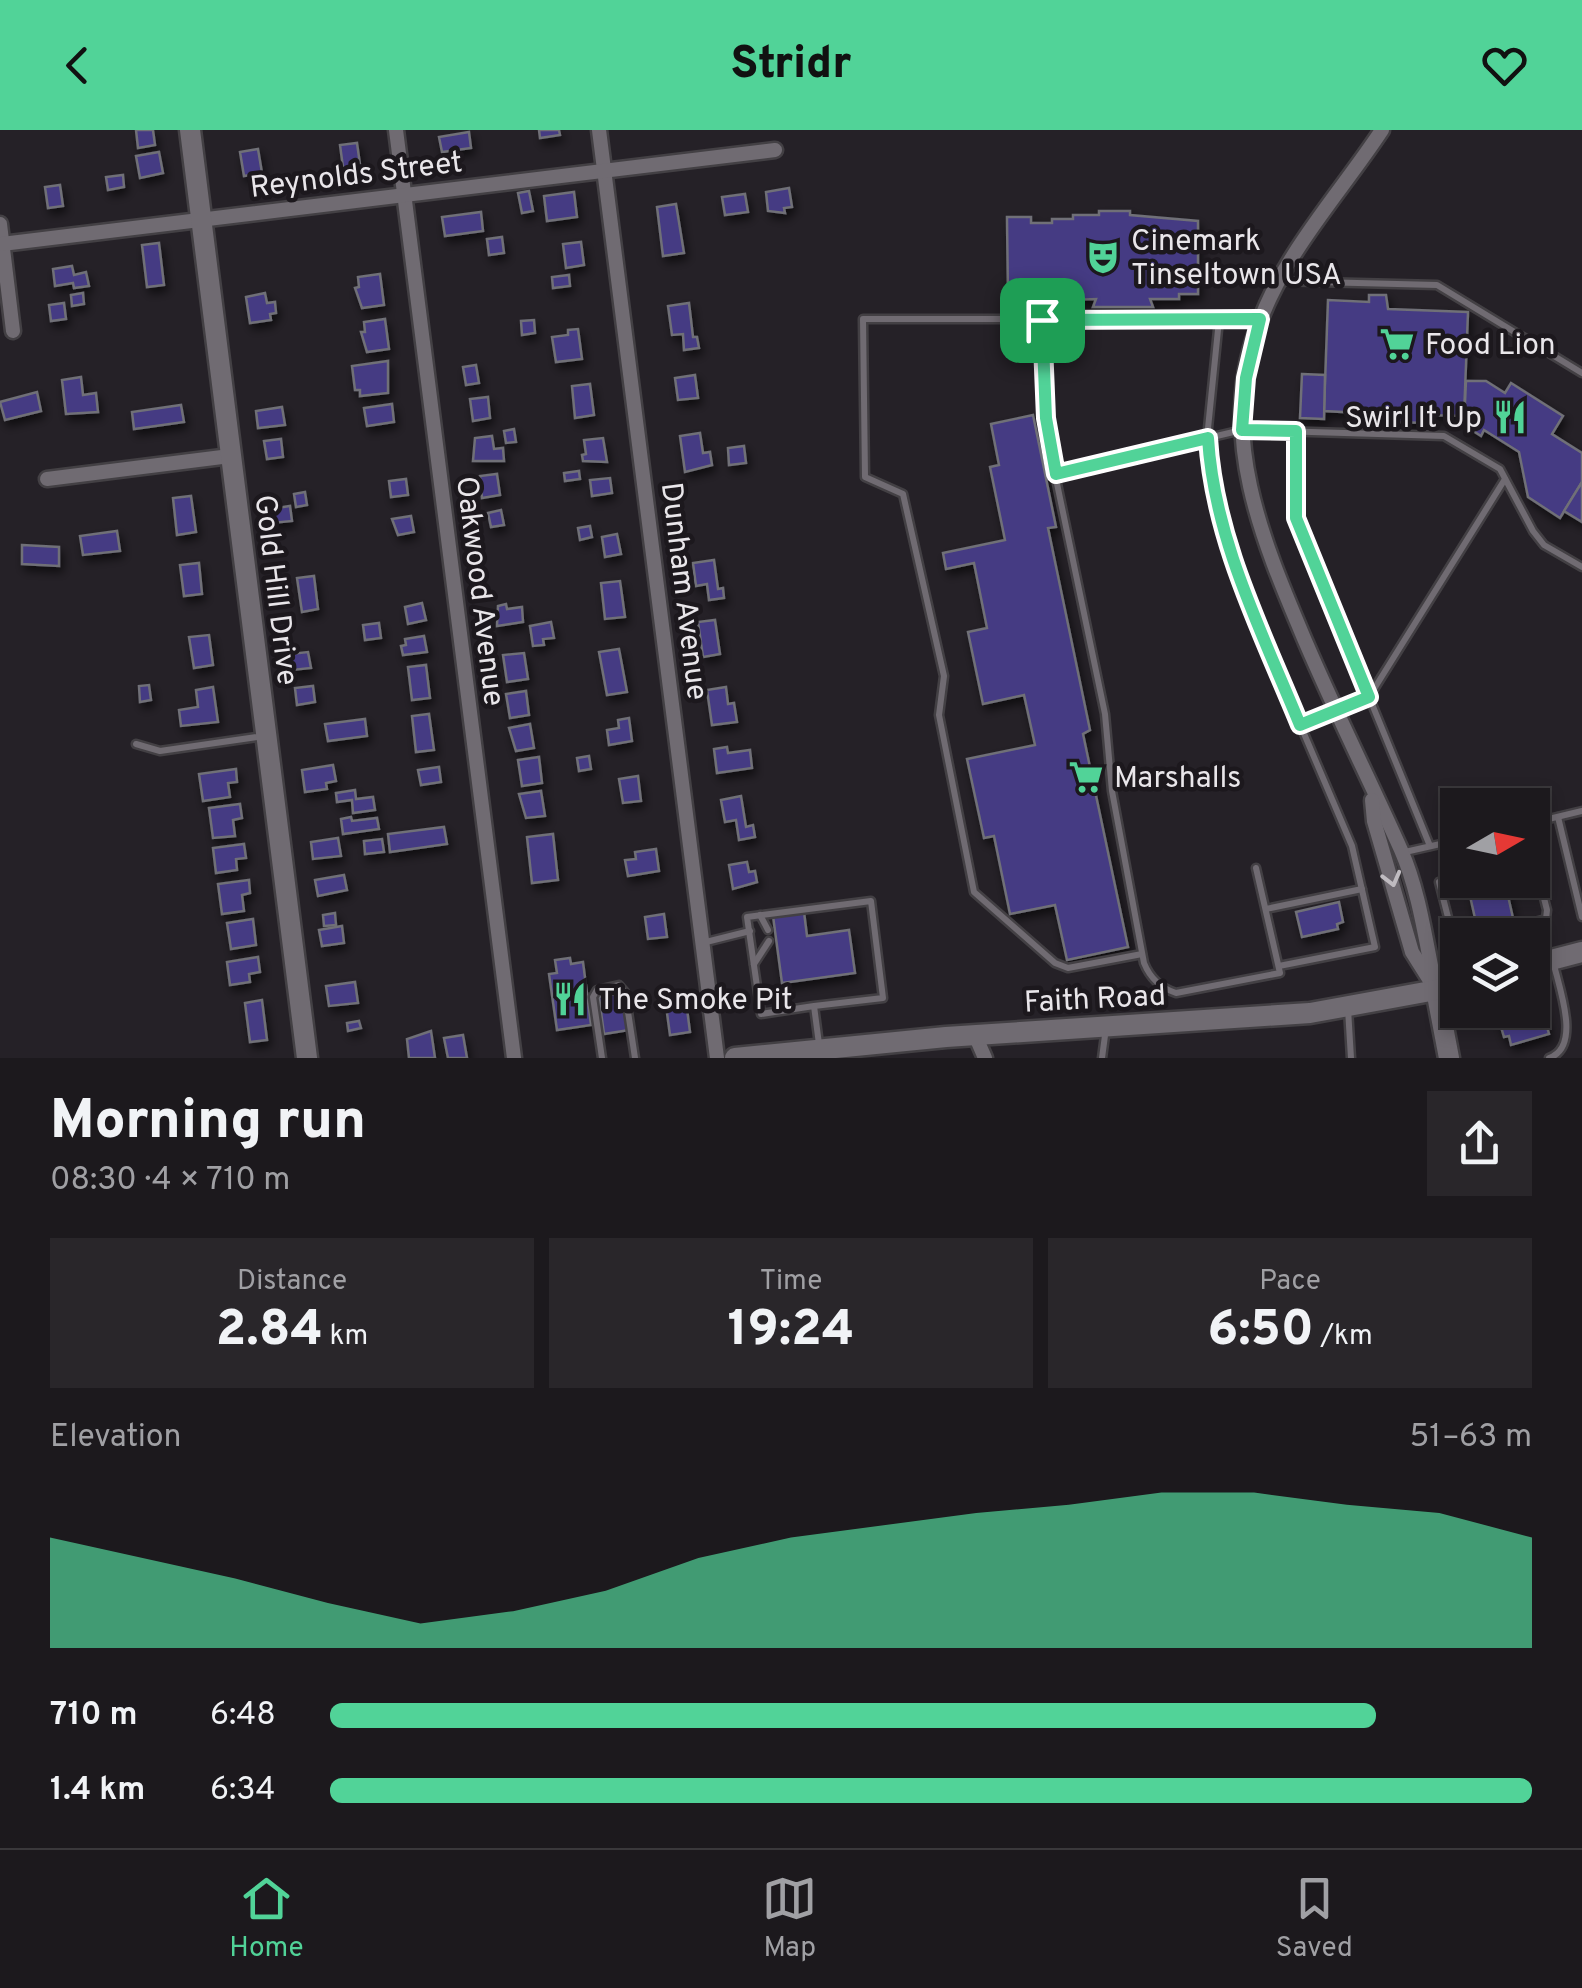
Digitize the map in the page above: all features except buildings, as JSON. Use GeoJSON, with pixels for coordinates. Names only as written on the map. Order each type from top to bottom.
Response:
{"type":"FeatureCollection","features":[{"type":"Feature","properties":{"kind":"street","name":"Gold Hill Drive"},"geometry":{"type":"LineString","coordinates":[[190,130],[307,1058]]}},
{"type":"Feature","properties":{"kind":"street","name":"Oakwood Avenue"},"geometry":{"type":"LineString","coordinates":[[396,130],[514,1058]]}},
{"type":"Feature","properties":{"kind":"street","name":"Dunham Avenue"},"geometry":{"type":"LineString","coordinates":[[599,130],[716,1058]]}},
{"type":"Feature","properties":{"kind":"street"},"geometry":{"type":"LineString","coordinates":[[1382,130],[1277,281],[1260,319],[1246,378],[1242,430],[1250,487],[1265,543],[1335,711],[1402,852],[1449,1058]]}},
{"type":"Feature","properties":{"kind":"street","name":"Reynolds Street"},"geometry":{"type":"LineString","coordinates":[[2,244],[775,150]]}},
{"type":"Feature","properties":{"kind":"street"},"geometry":{"type":"LineString","coordinates":[[0,224],[13,331]]}},
{"type":"Feature","properties":{"kind":"street"},"geometry":{"type":"LineString","coordinates":[[47,478],[230,456]]}},
{"type":"Feature","properties":{"kind":"street"},"geometry":{"type":"LineString","coordinates":[[1370,785],[1374,821],[1412,952],[1436,990]]}},
{"type":"Feature","properties":{"kind":"street"},"geometry":{"type":"LineString","coordinates":[[1550,960],[1582,952]]}},
{"type":"Feature","properties":{"kind":"street","name":"Faith Road"},"geometry":{"type":"LineString","coordinates":[[747,1057],[975,1035],[1252,1019],[1348,1008],[1440,989]]}},
{"type":"Feature","properties":{"kind":"street"},"geometry":{"type":"LineString","coordinates":[[975,1035],[985,1058]]}},
{"type":"Feature","properties":{"kind":"lane"},"geometry":{"type":"LineString","coordinates":[[1277,281],[1436,285],[1582,373]]}},
{"type":"Feature","properties":{"kind":"lane"},"geometry":{"type":"LineString","coordinates":[[1142,954],[1068,968],[1055,963],[974,892],[939,714],[944,676],[903,494],[865,478],[863,319],[1260,319]]}},
{"type":"Feature","properties":{"kind":"lane"},"geometry":{"type":"LineString","coordinates":[[1042,320],[1046,418],[1105,714],[1112,791],[1142,954],[1148,974],[1165,989],[1176,993],[1280,973],[1256,868]]}},
{"type":"Feature","properties":{"kind":"lane"},"geometry":{"type":"LineString","coordinates":[[1219,320],[1208,438],[1210,476],[1220,521],[1352,846],[1375,947],[1278,966]]}},
{"type":"Feature","properties":{"kind":"lane"},"geometry":{"type":"LineString","coordinates":[[1056,474],[1242,430],[1444,436],[1500,468],[1544,545],[1582,567]]}},
{"type":"Feature","properties":{"kind":"lane"},"geometry":{"type":"LineString","coordinates":[[1296,431],[1296,518],[1430,846]]}},
{"type":"Feature","properties":{"kind":"lane"},"geometry":{"type":"LineString","coordinates":[[1300,725],[1369,697],[1506,478]]}},
{"type":"Feature","properties":{"kind":"lane"},"geometry":{"type":"LineString","coordinates":[[136,744],[160,752],[265,736]]}},
{"type":"Feature","properties":{"kind":"lane"},"geometry":{"type":"LineString","coordinates":[[1550,819],[1582,811]]}},
{"type":"Feature","properties":{"kind":"lane"},"geometry":{"type":"LineString","coordinates":[[1558,817],[1582,917]]}},
{"type":"Feature","properties":{"kind":"lane"},"geometry":{"type":"LineString","coordinates":[[1402,852],[1440,844]]}},
{"type":"Feature","properties":{"kind":"lane"},"geometry":{"type":"LineString","coordinates":[[1266,909],[1362,889]]}},
{"type":"Feature","properties":{"kind":"lane"},"geometry":{"type":"LineString","coordinates":[[872,901],[883,998],[761,1014],[747,917],[760,915],[872,901]]}},
{"type":"Feature","properties":{"kind":"lane"},"geometry":{"type":"LineString","coordinates":[[760,915],[768,930]]}},
{"type":"Feature","properties":{"kind":"lane"},"geometry":{"type":"LineString","coordinates":[[702,943],[750,932]]}},
{"type":"Feature","properties":{"kind":"lane"},"geometry":{"type":"LineString","coordinates":[[754,964],[770,941]]}},
{"type":"Feature","properties":{"kind":"lane"},"geometry":{"type":"LineString","coordinates":[[1549,1058],[1559,1055],[1570,1033],[1550,982]]}},
{"type":"Feature","properties":{"kind":"lane"},"geometry":{"type":"LineString","coordinates":[[602,1058],[593,997],[597,990],[620,986],[625,992],[635,1058]]}},
{"type":"Feature","properties":{"kind":"lane"},"geometry":{"type":"LineString","coordinates":[[814,1006],[820,1050]]}},
{"type":"Feature","properties":{"kind":"lane"},"geometry":{"type":"LineString","coordinates":[[1348,1008],[1351,1058]]}},
{"type":"Feature","properties":{"kind":"lane"},"geometry":{"type":"LineString","coordinates":[[1102,1058],[1106,1027]]}},
{"type":"Feature","properties":{"kind":"place","name":"Cinemark Tinseltown USA"},"geometry":{"type":"Point","coordinates":[1103,257]}},
{"type":"Feature","properties":{"kind":"place","name":"Food Lion"},"geometry":{"type":"Point","coordinates":[1397,344]}},
{"type":"Feature","properties":{"kind":"place","name":"Swirl It Up"},"geometry":{"type":"Point","coordinates":[1510,417]}},
{"type":"Feature","properties":{"kind":"place","name":"Marshalls"},"geometry":{"type":"Point","coordinates":[1086,777]}},
{"type":"Feature","properties":{"kind":"place","name":"The Smoke Pit"},"geometry":{"type":"Point","coordinates":[570,999]}},
{"type":"Feature","properties":{"kind":"route"},"geometry":{"type":"LineString","coordinates":[[1260,319],[1246,378],[1242,430],[1296,431],[1296,518],[1369,697],[1300,725],[1220,521],[1210,476],[1208,438],[1056,474],[1047,432],[1042,320],[1260,319]]}}]}
